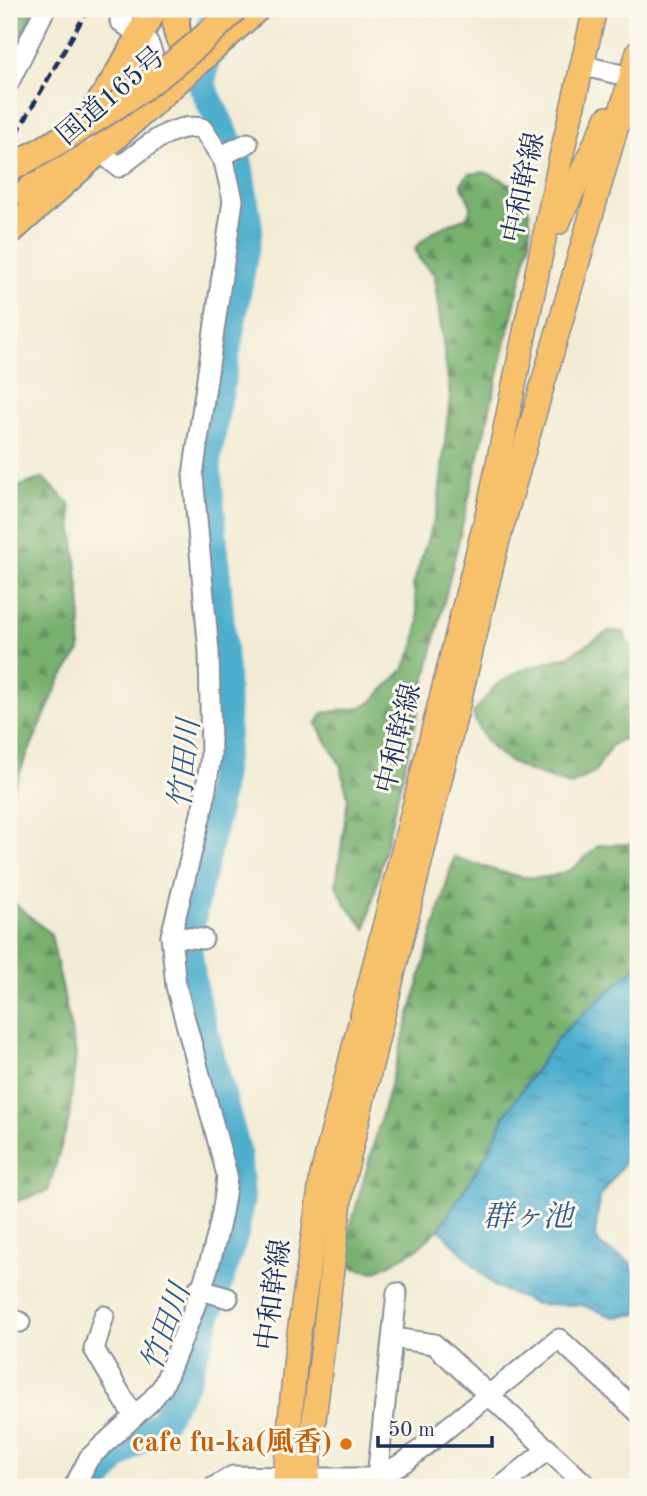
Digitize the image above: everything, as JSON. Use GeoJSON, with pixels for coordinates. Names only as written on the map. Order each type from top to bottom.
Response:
{"type":"FeatureCollection","features":[{"type":"Feature","properties":{"kind":"highway","name":"国道165号"},"geometry":{"type":"LineString","coordinates":[[9,211],[63,155],[124,65],[154,9]]}},
{"type":"Feature","properties":{"kind":"highway"},"geometry":{"type":"LineString","coordinates":[[178,9],[176,29],[189,48],[199,51],[223,42]]}},
{"type":"Feature","properties":{"kind":"highway"},"geometry":{"type":"LineString","coordinates":[[9,169],[106,115],[147,86],[234,9]]}},
{"type":"Feature","properties":{"kind":"highway","name":"国道165号"},"geometry":{"type":"LineString","coordinates":[[9,232],[98,150],[223,42],[256,9]]}},
{"type":"Feature","properties":{"kind":"main road","name":"中和幹線"},"geometry":{"type":"LineString","coordinates":[[295,1482],[296,1354],[322,1175],[489,507],[595,9]]}},
{"type":"Feature","properties":{"kind":"main road","name":"中和幹線"},"geometry":{"type":"LineString","coordinates":[[295,1482],[342,1185],[497,544],[587,238],[638,52]]}},
{"type":"Feature","properties":{"kind":"main road"},"geometry":{"type":"LineString","coordinates":[[540,261],[552,242],[564,206],[599,137],[619,85],[630,77]]}},
{"type":"Feature","properties":{"kind":"street"},"geometry":{"type":"LineString","coordinates":[[9,82],[44,9]]}},
{"type":"Feature","properties":{"kind":"street"},"geometry":{"type":"LineString","coordinates":[[74,1487],[89,1458],[150,1402],[163,1386],[220,1228],[227,1175],[176,986],[172,936],[204,802],[211,755],[209,653],[193,475],[207,365],[232,220],[231,183],[221,156],[202,128],[187,125],[175,129],[119,167],[98,150],[94,135],[97,127],[147,71],[153,55],[148,43],[137,37],[121,21],[126,9]]}},
{"type":"Feature","properties":{"kind":"street"},"geometry":{"type":"LineString","coordinates":[[583,60],[593,68],[630,77]]}},
{"type":"Feature","properties":{"kind":"street"},"geometry":{"type":"LineString","coordinates":[[221,156],[248,143]]}},
{"type":"Feature","properties":{"kind":"street"},"geometry":{"type":"LineString","coordinates":[[172,936],[203,939]]}},
{"type":"Feature","properties":{"kind":"street"},"geometry":{"type":"LineString","coordinates":[[198,1289],[228,1298]]}},
{"type":"Feature","properties":{"kind":"street"},"geometry":{"type":"LineString","coordinates":[[376,1483],[397,1293]]}},
{"type":"Feature","properties":{"kind":"street"},"geometry":{"type":"LineString","coordinates":[[104,1316],[94,1349],[133,1415]]}},
{"type":"Feature","properties":{"kind":"street"},"geometry":{"type":"LineString","coordinates":[[393,1338],[434,1344],[492,1394],[588,1487]]}},
{"type":"Feature","properties":{"kind":"street"},"geometry":{"type":"LineString","coordinates":[[214,1487],[233,1476],[295,1482],[376,1483],[559,1339],[638,1412]]}},
{"type":"Feature","properties":{"kind":"street"},"geometry":{"type":"LineString","coordinates":[[501,1487],[548,1449]]}},
{"type":"Feature","properties":{"kind":"green space"},"geometry":{"type":"Polygon","coordinates":[[[9,9],[36,9],[9,62],[9,9]]]}},
{"type":"Feature","properties":{"kind":"green space"},"geometry":{"type":"Polygon","coordinates":[[[484,172],[508,183],[523,196],[529,214],[530,241],[366,929],[346,905],[336,885],[348,798],[340,764],[316,724],[323,713],[359,708],[370,703],[404,669],[414,646],[419,621],[413,585],[438,506],[450,396],[434,274],[419,259],[415,248],[433,231],[467,217],[471,206],[461,184],[468,174],[484,172]]]}},
{"type":"Feature","properties":{"kind":"green space"},"geometry":{"type":"Polygon","coordinates":[[[43,478],[70,504],[81,607],[80,651],[60,680],[9,797],[9,490],[43,478]]]}},
{"type":"Feature","properties":{"kind":"green space"},"geometry":{"type":"Polygon","coordinates":[[[609,631],[624,632],[628,643],[638,650],[638,742],[622,739],[612,745],[594,773],[571,785],[524,769],[499,754],[480,731],[473,714],[496,685],[520,671],[568,656],[609,631]]]}},
{"type":"Feature","properties":{"kind":"green space"},"geometry":{"type":"Polygon","coordinates":[[[638,844],[638,965],[560,1035],[506,1113],[490,1149],[439,1229],[416,1250],[375,1272],[353,1268],[345,1246],[454,857],[512,875],[541,878],[570,870],[599,845],[638,844]]]}},
{"type":"Feature","properties":{"kind":"green space"},"geometry":{"type":"Polygon","coordinates":[[[9,899],[51,934],[76,1054],[69,1119],[48,1191],[9,1204],[9,899]]]}},
{"type":"Feature","properties":{"kind":"water","name":"群ヶ池"},"geometry":{"type":"Polygon","coordinates":[[[638,965],[638,1143],[600,1197],[595,1235],[601,1246],[631,1263],[638,1281],[638,1314],[614,1317],[582,1305],[535,1304],[494,1286],[439,1229],[490,1149],[506,1113],[560,1035],[638,965]]]}},
{"type":"Feature","properties":{"kind":"waterway","name":"竹田川"},"geometry":{"type":"LineString","coordinates":[[93,1487],[116,1458],[164,1419],[186,1380],[235,1234],[241,1197],[237,1151],[195,997],[188,948],[195,901],[215,819],[226,735],[225,673],[207,461],[249,228],[239,164],[202,85],[213,9]]}},
{"type":"Feature","properties":{"kind":"railway"},"geometry":{"type":"LineString","coordinates":[[9,147],[88,9]]}},
{"type":"Feature","properties":{"kind":"place","name":"cafe fu-ka(風香)"},"geometry":{"type":"Point","coordinates":[346,1444]}}]}
